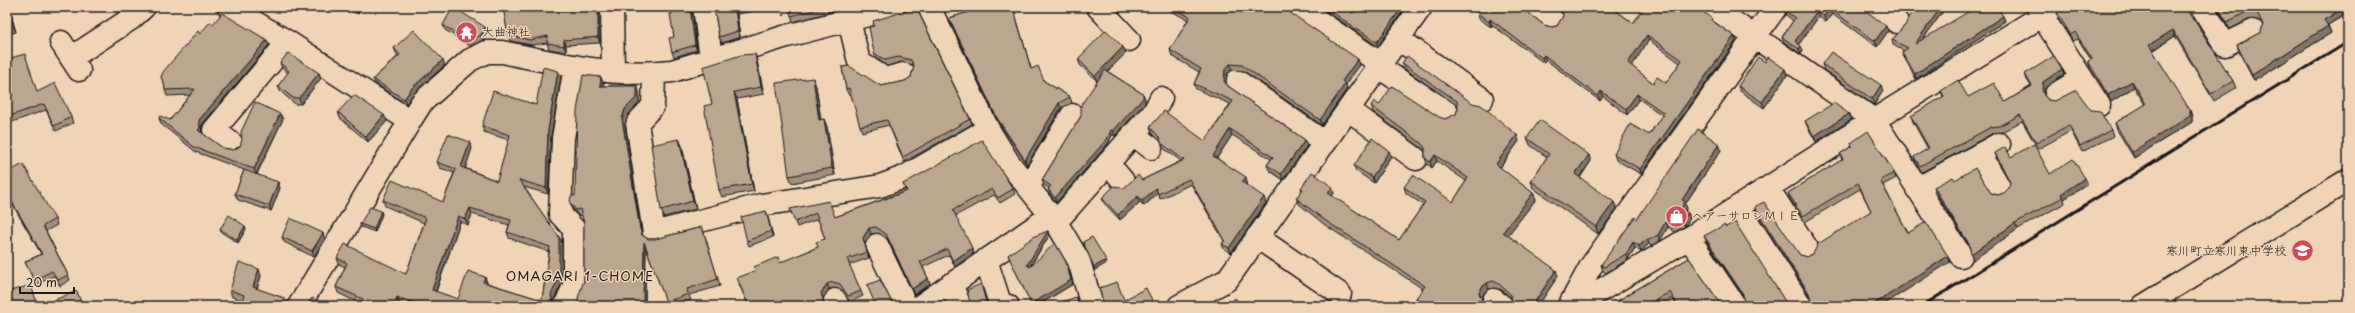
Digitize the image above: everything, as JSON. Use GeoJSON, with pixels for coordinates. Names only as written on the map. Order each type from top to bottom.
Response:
{"type":"FeatureCollection","features":[{"type":"Feature","properties":{"kind":"street"},"geometry":{"type":"LineString","coordinates":[[70,57],[132,18],[144,7]]}},
{"type":"Feature","properties":{"kind":"street"},"geometry":{"type":"LineString","coordinates":[[229,7],[288,42],[410,121]]}},
{"type":"Feature","properties":{"kind":"street"},"geometry":{"type":"LineString","coordinates":[[612,7],[613,72]]}},
{"type":"Feature","properties":{"kind":"street"},"geometry":{"type":"LineString","coordinates":[[704,7],[711,58]]}},
{"type":"Feature","properties":{"kind":"street"},"geometry":{"type":"LineString","coordinates":[[299,306],[422,102],[470,60],[487,52],[502,52],[613,72],[654,73],[672,71],[711,58],[899,7]]}},
{"type":"Feature","properties":{"kind":"street"},"geometry":{"type":"LineString","coordinates":[[929,7],[988,129],[1009,163],[1054,218],[1079,261],[1092,306]]}},
{"type":"Feature","properties":{"kind":"street"},"geometry":{"type":"LineString","coordinates":[[1098,7],[1129,40]]}},
{"type":"Feature","properties":{"kind":"street"},"geometry":{"type":"LineString","coordinates":[[1298,7],[1448,113]]}},
{"type":"Feature","properties":{"kind":"street"},"geometry":{"type":"LineString","coordinates":[[1179,306],[1227,280],[1421,7]]}},
{"type":"Feature","properties":{"kind":"street"},"geometry":{"type":"LineString","coordinates":[[1534,7],[1553,20]]}},
{"type":"Feature","properties":{"kind":"street"},"geometry":{"type":"LineString","coordinates":[[1712,7],[1756,36],[1874,120],[1961,256]]}},
{"type":"Feature","properties":{"kind":"street"},"geometry":{"type":"LineString","coordinates":[[1569,306],[1591,266],[1776,7]]}},
{"type":"Feature","properties":{"kind":"street"},"geometry":{"type":"LineString","coordinates":[[1876,7],[1897,22]]}},
{"type":"Feature","properties":{"kind":"street"},"geometry":{"type":"LineString","coordinates":[[2206,8],[2225,45],[2253,30]]}},
{"type":"Feature","properties":{"kind":"street"},"geometry":{"type":"LineString","coordinates":[[1574,306],[1689,238],[2049,11],[2082,78],[2099,105]]}},
{"type":"Feature","properties":{"kind":"street"},"geometry":{"type":"LineString","coordinates":[[849,20],[859,62],[885,79],[904,74]]}},
{"type":"Feature","properties":{"kind":"street"},"geometry":{"type":"LineString","coordinates":[[1399,39],[1482,99]]}},
{"type":"Feature","properties":{"kind":"street"},"geometry":{"type":"LineString","coordinates":[[232,144],[214,130],[288,42]]}},
{"type":"Feature","properties":{"kind":"street"},"geometry":{"type":"LineString","coordinates":[[565,306],[574,286],[574,229],[560,214],[563,138],[575,66]]}},
{"type":"Feature","properties":{"kind":"street"},"geometry":{"type":"LineString","coordinates":[[654,73],[653,106],[637,123],[654,233],[761,205],[880,186],[904,177],[988,129]]}},
{"type":"Feature","properties":{"kind":"street"},"geometry":{"type":"LineString","coordinates":[[2056,94],[2082,78]]}},
{"type":"Feature","properties":{"kind":"street"},"geometry":{"type":"LineString","coordinates":[[1238,81],[1324,143]]}},
{"type":"Feature","properties":{"kind":"street"},"geometry":{"type":"LineString","coordinates":[[920,306],[986,260],[1054,218],[1108,163],[1155,110],[1161,98]]}},
{"type":"Feature","properties":{"kind":"street"},"geometry":{"type":"LineString","coordinates":[[1349,110],[1416,159]]}},
{"type":"Feature","properties":{"kind":"street"},"geometry":{"type":"LineString","coordinates":[[1028,187],[1072,115]]}},
{"type":"Feature","properties":{"kind":"street"},"geometry":{"type":"LineString","coordinates":[[1133,134],[1151,148]]}},
{"type":"Feature","properties":{"kind":"street"},"geometry":{"type":"LineString","coordinates":[[1917,188],[1999,144]]}},
{"type":"Feature","properties":{"kind":"street"},"geometry":{"type":"LineString","coordinates":[[1980,154],[2000,188]]}},
{"type":"Feature","properties":{"kind":"street"},"geometry":{"type":"LineString","coordinates":[[1108,163],[1123,181]]}},
{"type":"Feature","properties":{"kind":"street"},"geometry":{"type":"LineString","coordinates":[[2143,306],[2348,180]]}},
{"type":"Feature","properties":{"kind":"street"},"geometry":{"type":"LineString","coordinates":[[1768,188],[1808,250]]}},
{"type":"Feature","properties":{"kind":"street"},"geometry":{"type":"LineString","coordinates":[[1738,207],[1801,306]]}},
{"type":"Feature","properties":{"kind":"street"},"geometry":{"type":"LineString","coordinates":[[1257,237],[1340,294]]}},
{"type":"Feature","properties":{"kind":"street"},"geometry":{"type":"LineString","coordinates":[[1689,238],[1735,306]]}},
{"type":"Feature","properties":{"kind":"street"},"geometry":{"type":"LineString","coordinates":[[877,245],[906,306]]}},
{"type":"Feature","properties":{"kind":"street"},"geometry":{"type":"LineString","coordinates":[[986,260],[1000,303],[1008,306]]}},
{"type":"Feature","properties":{"kind":"street"},"geometry":{"type":"LineString","coordinates":[[951,284],[960,306]]}},
{"type":"Feature","properties":{"kind":"building"},"geometry":{"type":"Polygon","coordinates":[[[8,7],[14,27],[7,28],[8,7]]]}},
{"type":"Feature","properties":{"kind":"building","name":"大曲神社"},"geometry":{"type":"Polygon","coordinates":[[[453,7],[485,27],[481,35],[468,41],[443,25],[453,7]]]}},
{"type":"Feature","properties":{"kind":"building"},"geometry":{"type":"Polygon","coordinates":[[[503,7],[598,7],[598,37],[564,40],[564,46],[547,43],[548,36],[530,40],[508,35],[503,7]]]}},
{"type":"Feature","properties":{"kind":"building"},"geometry":{"type":"Polygon","coordinates":[[[671,7],[690,7],[695,45],[672,52],[669,38],[674,37],[670,14],[672,14],[671,7]]]}},
{"type":"Feature","properties":{"kind":"building"},"geometry":{"type":"Polygon","coordinates":[[[714,7],[741,7],[735,8],[738,31],[719,37],[714,7]]]}},
{"type":"Feature","properties":{"kind":"building"},"geometry":{"type":"Polygon","coordinates":[[[789,7],[825,7],[791,16],[789,7]]]}},
{"type":"Feature","properties":{"kind":"building"},"geometry":{"type":"Polygon","coordinates":[[[908,7],[916,7],[970,119],[903,157],[887,120],[860,126],[849,88],[846,89],[842,67],[849,66],[881,86],[905,81],[911,77],[914,66],[911,60],[899,57],[885,60],[874,53],[869,27],[874,26],[873,21],[906,11],[908,7]]]}},
{"type":"Feature","properties":{"kind":"building"},"geometry":{"type":"Polygon","coordinates":[[[986,7],[1013,7],[1031,69],[1038,66],[1044,81],[1070,97],[1059,103],[1025,160],[997,118],[949,18],[986,7]]]}},
{"type":"Feature","properties":{"kind":"building"},"geometry":{"type":"Polygon","coordinates":[[[1172,7],[1285,7],[1289,12],[1358,59],[1342,81],[1345,84],[1320,120],[1242,65],[1230,64],[1225,69],[1224,81],[1228,86],[1305,140],[1281,174],[1267,165],[1273,157],[1230,129],[1213,156],[1246,177],[1242,182],[1264,197],[1229,248],[1222,244],[1225,240],[1189,179],[1158,194],[1156,188],[1142,201],[1138,196],[1118,215],[1102,198],[1114,186],[1124,188],[1138,175],[1142,180],[1184,160],[1161,143],[1160,138],[1150,127],[1164,111],[1205,141],[1233,101],[1194,84],[1201,69],[1170,50],[1190,17],[1172,7]]]}},
{"type":"Feature","properties":{"kind":"building"},"geometry":{"type":"Polygon","coordinates":[[[1324,7],[1344,7],[1353,13],[1358,7],[1376,7],[1379,9],[1381,7],[1402,7],[1377,42],[1324,7]]]}},
{"type":"Feature","properties":{"kind":"building"},"geometry":{"type":"Polygon","coordinates":[[[1475,7],[1521,7],[1544,25],[1551,27],[1557,26],[1563,16],[1562,9],[1559,7],[1611,7],[1633,23],[1644,7],[1651,9],[1652,7],[1692,7],[1695,9],[1700,7],[1703,12],[1712,18],[1711,20],[1734,36],[1640,169],[1614,154],[1630,124],[1649,135],[1664,113],[1637,94],[1626,109],[1601,91],[1598,96],[1544,55],[1542,58],[1490,19],[1489,22],[1478,13],[1480,10],[1475,7]],[[1647,35],[1628,63],[1653,83],[1657,77],[1666,83],[1682,60],[1647,35]]]}},
{"type":"Feature","properties":{"kind":"building"},"geometry":{"type":"Polygon","coordinates":[[[1785,7],[1861,7],[1886,26],[1875,41],[1830,9],[1824,16],[1817,11],[1795,41],[1801,46],[1799,49],[1782,37],[1795,18],[1784,10],[1785,7]]]}},
{"type":"Feature","properties":{"kind":"building"},"geometry":{"type":"Polygon","coordinates":[[[1915,7],[1941,7],[1915,44],[1976,7],[1997,7],[2003,16],[1915,74],[1902,52],[1908,48],[1892,40],[1906,24],[1915,7]]]}},
{"type":"Feature","properties":{"kind":"building"},"geometry":{"type":"Polygon","coordinates":[[[2067,7],[2077,7],[2078,10],[2083,7],[2186,7],[2233,81],[2211,94],[2173,30],[2149,45],[2190,110],[2190,116],[2132,152],[2115,123],[2146,104],[2132,81],[2108,95],[2088,61],[2092,59],[2075,32],[2071,35],[2057,13],[2067,7]]]}},
{"type":"Feature","properties":{"kind":"building"},"geometry":{"type":"Polygon","coordinates":[[[2218,7],[2345,7],[2324,20],[2328,26],[2252,75],[2237,45],[2261,32],[2263,25],[2258,14],[2252,12],[2245,13],[2227,22],[2218,7]]]}},
{"type":"Feature","properties":{"kind":"building"},"geometry":{"type":"Polygon","coordinates":[[[222,13],[267,40],[199,120],[200,128],[198,130],[223,148],[234,150],[240,146],[242,140],[241,132],[255,102],[280,114],[254,169],[194,147],[159,118],[160,116],[170,120],[195,89],[165,90],[161,77],[163,72],[198,31],[200,34],[210,22],[213,24],[222,13]]]}},
{"type":"Feature","properties":{"kind":"building"},"geometry":{"type":"Polygon","coordinates":[[[414,30],[443,60],[412,88],[404,99],[373,79],[400,55],[394,48],[414,30]]]}},
{"type":"Feature","properties":{"kind":"building"},"geometry":{"type":"Polygon","coordinates":[[[1106,30],[1123,47],[1095,76],[1078,59],[1106,30]]]}},
{"type":"Feature","properties":{"kind":"building"},"geometry":{"type":"Polygon","coordinates":[[[1831,52],[1881,85],[1872,99],[1822,64],[1831,52]]]}},
{"type":"Feature","properties":{"kind":"building"},"geometry":{"type":"Polygon","coordinates":[[[288,53],[319,73],[299,98],[293,98],[278,86],[289,71],[280,63],[288,53]]]}},
{"type":"Feature","properties":{"kind":"building"},"geometry":{"type":"Polygon","coordinates":[[[25,54],[37,92],[55,83],[71,117],[54,126],[44,104],[7,117],[7,59],[25,54]]]}},
{"type":"Feature","properties":{"kind":"building"},"geometry":{"type":"Polygon","coordinates":[[[755,54],[761,87],[734,92],[752,184],[719,190],[704,106],[712,104],[703,67],[741,55],[755,54]]]}},
{"type":"Feature","properties":{"kind":"building"},"geometry":{"type":"Polygon","coordinates":[[[1407,56],[1472,103],[1481,105],[1517,135],[1496,164],[1533,193],[1503,232],[1556,270],[1532,306],[1521,306],[1517,303],[1516,306],[1510,306],[1512,301],[1511,295],[1499,284],[1493,281],[1482,287],[1479,293],[1484,304],[1488,306],[1413,306],[1418,299],[1416,298],[1425,286],[1323,219],[1296,198],[1303,189],[1301,188],[1312,172],[1332,187],[1328,193],[1399,240],[1425,202],[1404,187],[1413,175],[1453,202],[1468,178],[1435,155],[1430,162],[1425,158],[1425,148],[1421,143],[1371,106],[1374,101],[1379,105],[1392,86],[1439,117],[1445,119],[1456,114],[1458,108],[1457,101],[1402,63],[1407,56]]]}},
{"type":"Feature","properties":{"kind":"building"},"geometry":{"type":"Polygon","coordinates":[[[2054,56],[2062,69],[2043,82],[2042,89],[2044,95],[2048,100],[2055,101],[2076,90],[2091,110],[2100,111],[2111,130],[2080,146],[2069,125],[2036,143],[2020,115],[1999,126],[1991,127],[1920,166],[1914,157],[1929,148],[1911,116],[1944,96],[1941,91],[1958,80],[1968,97],[1994,83],[2005,102],[2032,86],[2025,74],[2054,56]]]}},
{"type":"Feature","properties":{"kind":"building"},"geometry":{"type":"Polygon","coordinates":[[[1758,57],[1765,62],[1768,57],[1785,69],[1762,102],[1738,86],[1758,57]]]}},
{"type":"Feature","properties":{"kind":"building"},"geometry":{"type":"Polygon","coordinates":[[[543,67],[558,71],[548,130],[546,188],[519,180],[559,237],[559,277],[551,295],[553,306],[423,306],[397,297],[394,306],[360,306],[363,299],[336,287],[347,263],[337,258],[345,244],[406,274],[426,218],[383,200],[392,180],[443,202],[456,169],[437,162],[448,134],[470,142],[461,167],[497,181],[510,135],[482,126],[493,91],[536,105],[543,67]],[[470,208],[465,219],[458,216],[432,290],[458,299],[468,271],[485,277],[483,282],[542,300],[550,247],[507,232],[511,220],[470,208]]]}},
{"type":"Feature","properties":{"kind":"building"},"geometry":{"type":"Polygon","coordinates":[[[1105,70],[1143,94],[1143,98],[1113,131],[1111,130],[1107,139],[1055,198],[1048,189],[1051,186],[1042,180],[1081,116],[1081,105],[1105,70]]]}},
{"type":"Feature","properties":{"kind":"building"},"geometry":{"type":"Polygon","coordinates":[[[583,75],[601,77],[600,86],[637,86],[637,97],[625,109],[622,119],[642,235],[648,239],[655,239],[702,227],[718,279],[687,289],[688,294],[666,302],[644,242],[643,306],[578,306],[578,298],[584,280],[584,223],[580,209],[576,210],[570,203],[571,196],[575,196],[577,111],[583,75]]]}},
{"type":"Feature","properties":{"kind":"building"},"geometry":{"type":"Polygon","coordinates":[[[813,78],[819,120],[824,119],[832,168],[789,176],[776,83],[813,78]]]}},
{"type":"Feature","properties":{"kind":"building"},"geometry":{"type":"Polygon","coordinates":[[[354,95],[384,115],[366,137],[338,112],[354,95]]]}},
{"type":"Feature","properties":{"kind":"building"},"geometry":{"type":"Polygon","coordinates":[[[1834,103],[1849,114],[1814,136],[1805,121],[1834,103]]]}},
{"type":"Feature","properties":{"kind":"building"},"geometry":{"type":"Polygon","coordinates":[[[1540,120],[1589,155],[1575,174],[1614,202],[1596,227],[1531,181],[1549,154],[1527,138],[1540,120]]]}},
{"type":"Feature","properties":{"kind":"building"},"geometry":{"type":"Polygon","coordinates":[[[1698,129],[1719,144],[1682,200],[1685,202],[1681,208],[1688,213],[1683,220],[1673,226],[1666,221],[1658,235],[1649,240],[1647,239],[1639,246],[1633,242],[1626,254],[1604,267],[1601,265],[1635,217],[1637,219],[1698,129]]]}},
{"type":"Feature","properties":{"kind":"building"},"geometry":{"type":"Polygon","coordinates":[[[1868,131],[1894,173],[1880,180],[1908,233],[1926,222],[1948,256],[1871,306],[1808,306],[1811,300],[1809,293],[1755,208],[1764,202],[1800,255],[1806,257],[1813,254],[1818,244],[1871,211],[1858,183],[1803,216],[1788,193],[1843,159],[1840,154],[1852,146],[1851,143],[1868,131]]]}},
{"type":"Feature","properties":{"kind":"building"},"geometry":{"type":"Polygon","coordinates":[[[1372,138],[1389,151],[1372,177],[1354,166],[1372,138]]]}},
{"type":"Feature","properties":{"kind":"building"},"geometry":{"type":"Polygon","coordinates":[[[679,139],[693,201],[661,210],[651,145],[679,139]]]}},
{"type":"Feature","properties":{"kind":"building"},"geometry":{"type":"Polygon","coordinates":[[[982,140],[1013,189],[998,198],[992,189],[953,210],[972,248],[953,261],[947,249],[920,262],[928,278],[912,289],[886,234],[876,227],[869,228],[863,238],[867,252],[847,259],[861,291],[848,296],[840,284],[833,282],[827,284],[821,293],[825,306],[738,306],[747,302],[737,278],[755,271],[754,267],[778,257],[779,263],[818,247],[816,242],[825,239],[816,213],[795,222],[790,209],[829,201],[835,217],[907,191],[903,184],[982,140]]]}},
{"type":"Feature","properties":{"kind":"building"},"geometry":{"type":"Polygon","coordinates":[[[2034,144],[2050,174],[2073,159],[2085,178],[2061,194],[2063,197],[2015,223],[1971,254],[1969,244],[1934,187],[1953,177],[1955,180],[1975,168],[1991,193],[1998,195],[2004,193],[2009,188],[2010,182],[1995,153],[2005,147],[2011,157],[2034,144]]]}},
{"type":"Feature","properties":{"kind":"building"},"geometry":{"type":"Polygon","coordinates":[[[7,161],[12,170],[23,164],[55,219],[43,226],[68,275],[58,280],[52,271],[34,280],[25,262],[42,254],[7,193],[7,161]]]}},
{"type":"Feature","properties":{"kind":"building"},"geometry":{"type":"Polygon","coordinates":[[[244,170],[278,182],[269,206],[235,194],[244,170]]]}},
{"type":"Feature","properties":{"kind":"building"},"geometry":{"type":"Polygon","coordinates":[[[370,207],[381,211],[374,229],[360,224],[370,207]]]}},
{"type":"Feature","properties":{"kind":"building"},"geometry":{"type":"Polygon","coordinates":[[[766,211],[771,231],[747,241],[741,217],[766,211]]]}},
{"type":"Feature","properties":{"kind":"building"},"geometry":{"type":"Polygon","coordinates":[[[229,215],[245,226],[237,240],[220,229],[229,215]]]}},
{"type":"Feature","properties":{"kind":"building"},"geometry":{"type":"Polygon","coordinates":[[[290,218],[323,233],[312,251],[282,237],[290,218]]]}},
{"type":"Feature","properties":{"kind":"building"},"geometry":{"type":"Polygon","coordinates":[[[1735,222],[1788,306],[1744,306],[1743,294],[1704,236],[1724,225],[1726,227],[1735,222]]]}},
{"type":"Feature","properties":{"kind":"building"},"geometry":{"type":"Polygon","coordinates":[[[1048,231],[1027,265],[1030,267],[1055,243],[1066,262],[1071,280],[1031,304],[1008,255],[1035,236],[1048,231]]]}},
{"type":"Feature","properties":{"kind":"building"},"geometry":{"type":"Polygon","coordinates":[[[1092,237],[1106,260],[1094,267],[1083,242],[1092,237]]]}},
{"type":"Feature","properties":{"kind":"building"},"geometry":{"type":"Polygon","coordinates":[[[1689,258],[1722,306],[1678,306],[1670,292],[1645,306],[1609,306],[1689,258]]]}},
{"type":"Feature","properties":{"kind":"building"},"geometry":{"type":"Polygon","coordinates":[[[239,262],[259,269],[253,287],[284,298],[286,306],[240,306],[244,295],[230,290],[239,262]]]}},
{"type":"Feature","properties":{"kind":"building"},"geometry":{"type":"Polygon","coordinates":[[[880,280],[894,306],[876,306],[867,285],[880,280]]]}},
{"type":"Feature","properties":{"kind":"building"},"geometry":{"type":"Polygon","coordinates":[[[1117,282],[1124,300],[1146,288],[1154,304],[1151,306],[1107,306],[1107,304],[1101,306],[1102,298],[1099,288],[1117,282]]]}},
{"type":"Feature","properties":{"kind":"building"},"geometry":{"type":"Polygon","coordinates":[[[981,284],[986,302],[990,306],[968,306],[970,303],[967,290],[981,284]]]}},
{"type":"Feature","properties":{"kind":"building"},"geometry":{"type":"Polygon","coordinates":[[[31,285],[38,306],[7,306],[7,292],[31,285]]]}},
{"type":"Feature","properties":{"kind":"building"},"geometry":{"type":"Polygon","coordinates":[[[77,291],[82,306],[45,306],[44,304],[77,291]]]}},
{"type":"Feature","properties":{"kind":"building"},"geometry":{"type":"Polygon","coordinates":[[[1076,297],[1080,306],[1050,306],[1076,297]]]}},
{"type":"Feature","properties":{"kind":"building"},"geometry":{"type":"Polygon","coordinates":[[[312,298],[320,302],[317,306],[306,306],[312,298]]]}},
{"type":"Feature","properties":{"kind":"building"},"geometry":{"type":"Polygon","coordinates":[[[1235,298],[1243,306],[1228,306],[1235,298]]]}},
{"type":"Feature","properties":{"kind":"building"},"geometry":{"type":"Polygon","coordinates":[[[944,299],[948,306],[933,306],[944,299]]]}},
{"type":"Feature","properties":{"kind":"railway"},"geometry":{"type":"LineString","coordinates":[[1922,306],[2348,42]]}},
{"type":"Feature","properties":{"kind":"place","name":"大曲神社"},"geometry":{"type":"Point","coordinates":[466,32]}},
{"type":"Feature","properties":{"kind":"place","name":"ヘアーサロンＭＩＥ"},"geometry":{"type":"Point","coordinates":[1677,216]}},
{"type":"Feature","properties":{"kind":"place","name":"寒川町立寒川東中学校"},"geometry":{"type":"Point","coordinates":[2302,251]}},
{"type":"Feature","properties":{"kind":"district","name":"OMAGARI 1-CHOME"},"geometry":{"type":"Point","coordinates":[580,276]}}]}
